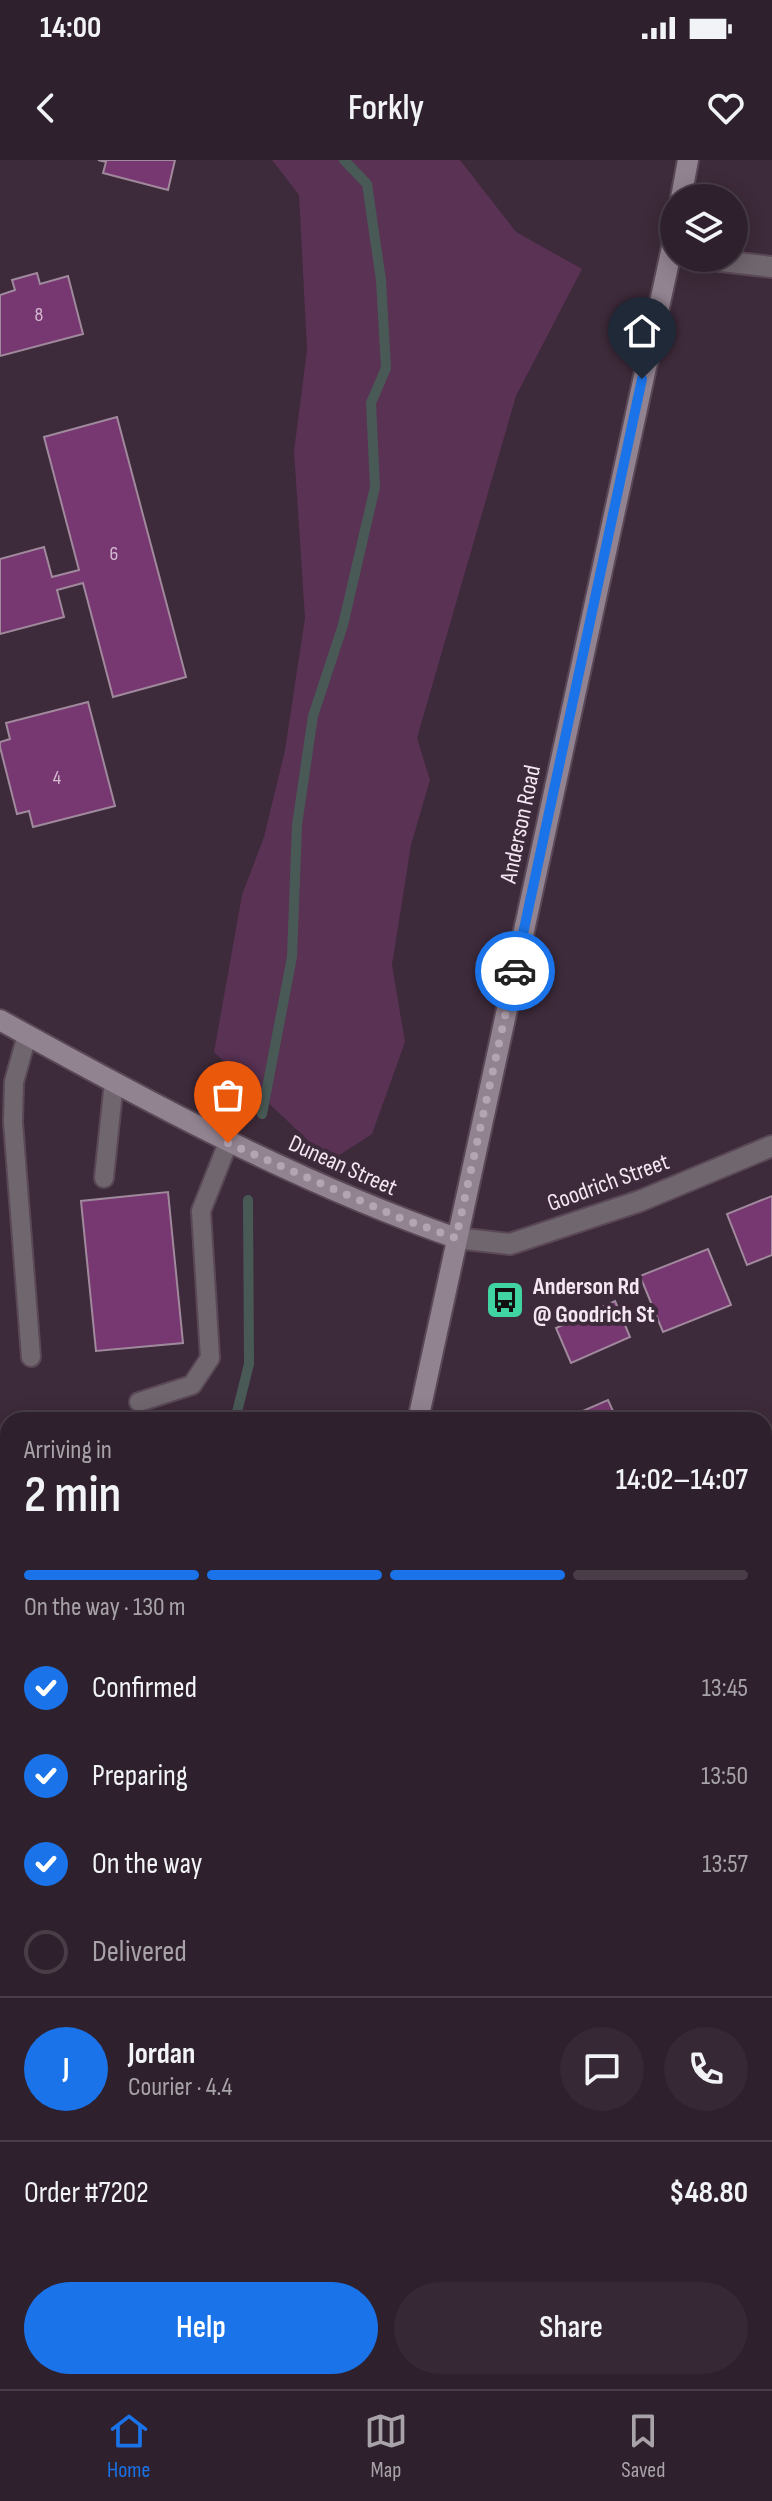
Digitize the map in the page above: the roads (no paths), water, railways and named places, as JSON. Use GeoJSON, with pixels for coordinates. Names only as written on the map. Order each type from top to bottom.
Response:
{"type":"FeatureCollection","features":[{"type":"Feature","properties":{"kind":"main road"},"geometry":{"type":"LineString","coordinates":[[684,184],[688,160]]}},
{"type":"Feature","properties":{"kind":"main road","name":"Anderson Road"},"geometry":{"type":"LineString","coordinates":[[420,1412],[668,272]]}},
{"type":"Feature","properties":{"kind":"main road","name":"Dunean Street"},"geometry":{"type":"LineString","coordinates":[[0,1020],[228,1143],[400,1218],[456,1238]]}},
{"type":"Feature","properties":{"kind":"street"},"geometry":{"type":"LineString","coordinates":[[748,264],[772,267]]}},
{"type":"Feature","properties":{"kind":"street","name":"Goodrich Street"},"geometry":{"type":"LineString","coordinates":[[456,1238],[510,1244],[640,1201],[772,1146]]}},
{"type":"Feature","properties":{"kind":"lane"},"geometry":{"type":"LineString","coordinates":[[27,1035],[14,1082],[13,1122],[31,1357]]}},
{"type":"Feature","properties":{"kind":"lane"},"geometry":{"type":"LineString","coordinates":[[104,1178],[114,1082]]}},
{"type":"Feature","properties":{"kind":"lane"},"geometry":{"type":"LineString","coordinates":[[139,1402],[192,1385],[210,1358],[201,1211],[228,1143]]}},
{"type":"Feature","properties":{"kind":"waterway"},"geometry":{"type":"LineString","coordinates":[[262,1114],[292,957],[297,825],[313,716],[343,625],[375,487],[371,403],[386,368],[381,280],[367,184],[344,160]]}},
{"type":"Feature","properties":{"kind":"waterway"},"geometry":{"type":"LineString","coordinates":[[237,1412],[249,1364],[248,1200]]}},
{"type":"Feature","properties":{"kind":"place","name":"Anderson Rd @ Goodrich St"},"geometry":{"type":"Point","coordinates":[505,1300]}}]}
